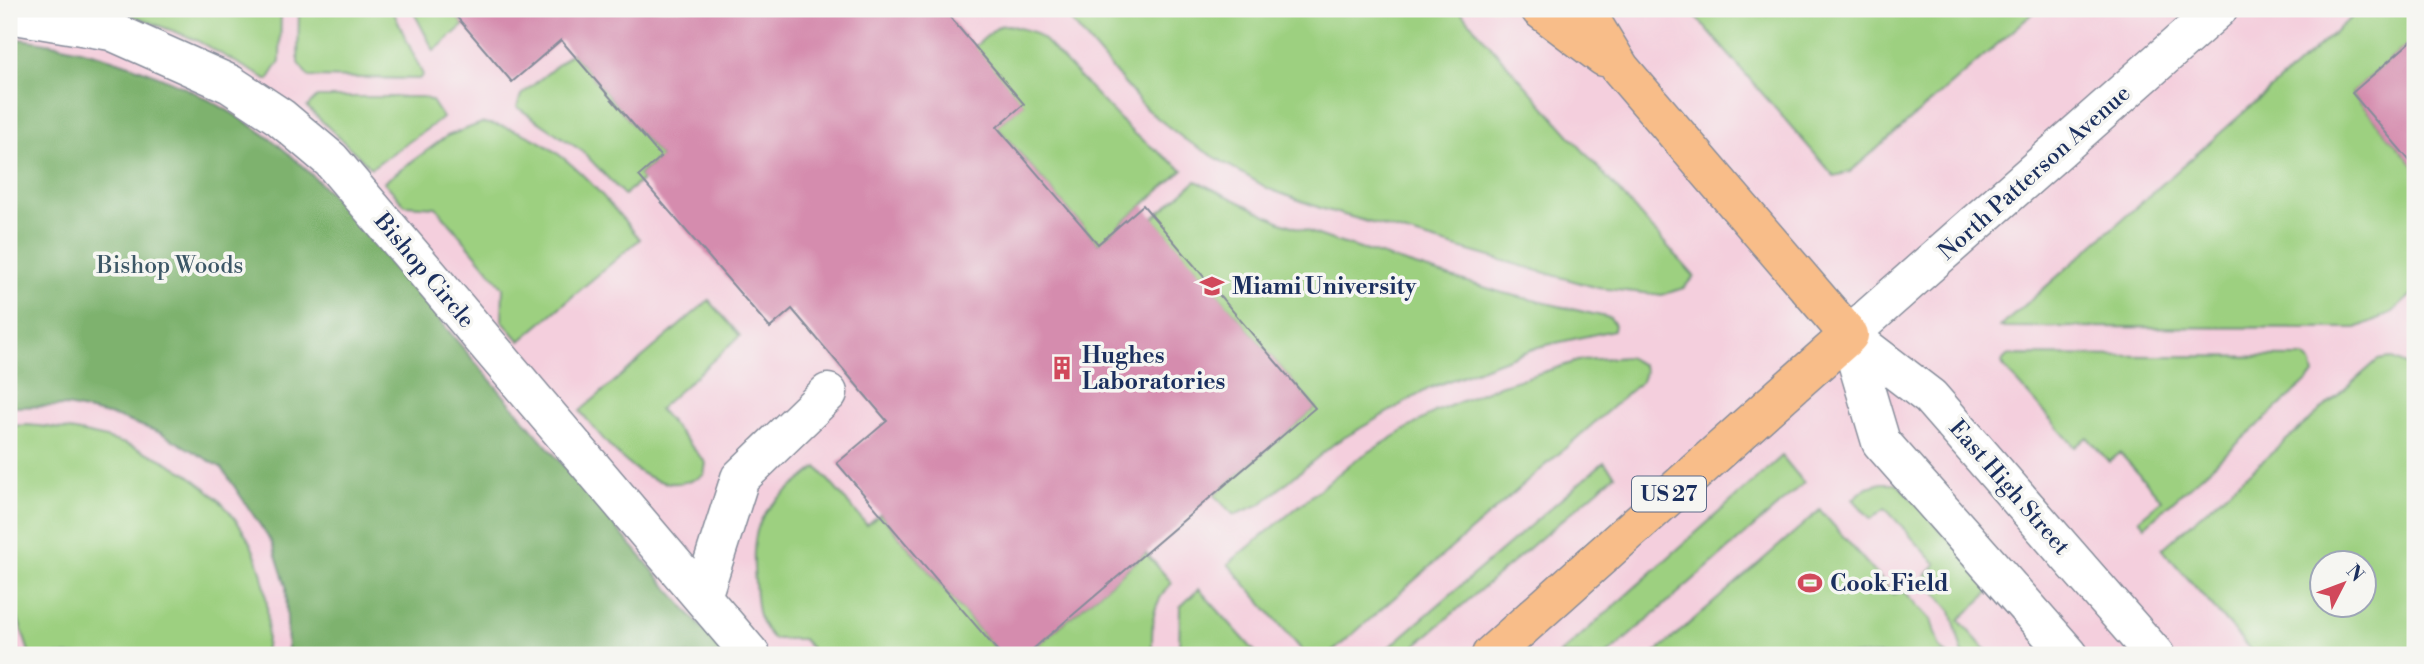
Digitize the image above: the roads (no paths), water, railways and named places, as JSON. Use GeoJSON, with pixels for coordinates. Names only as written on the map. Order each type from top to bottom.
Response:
{"type":"FeatureCollection","features":[{"type":"Feature","properties":{"kind":"highway","name":"East High Street"},"geometry":{"type":"LineString","coordinates":[[1540,9],[1620,68]]}},
{"type":"Feature","properties":{"kind":"highway","name":"East High Street"},"geometry":{"type":"LineString","coordinates":[[1584,9],[1620,68],[1849,335]]}},
{"type":"Feature","properties":{"kind":"highway","name":"US 27"},"geometry":{"type":"LineString","coordinates":[[1491,655],[1849,335]]}},
{"type":"Feature","properties":{"kind":"street","name":"North Patterson Avenue"},"geometry":{"type":"LineString","coordinates":[[1849,335],[2218,9]]}},
{"type":"Feature","properties":{"kind":"street","name":"Bishop Circle"},"geometry":{"type":"LineString","coordinates":[[9,14],[111,31],[230,83],[280,117],[331,160],[751,655]]}},
{"type":"Feature","properties":{"kind":"street","name":"East High Street"},"geometry":{"type":"LineString","coordinates":[[1849,335],[1881,442],[2069,655]]}},
{"type":"Feature","properties":{"kind":"street","name":"East High Street"},"geometry":{"type":"LineString","coordinates":[[1849,335],[1930,397],[2155,655]]}},
{"type":"Feature","properties":{"kind":"street"},"geometry":{"type":"LineString","coordinates":[[702,597],[740,478],[828,393]]}},
{"type":"Feature","properties":{"kind":"place","name":"Miami University"},"geometry":{"type":"Point","coordinates":[1212,286]}},
{"type":"Feature","properties":{"kind":"place","name":"Hughes Laboratories"},"geometry":{"type":"Point","coordinates":[1062,368]}},
{"type":"Feature","properties":{"kind":"place","name":"Cook Field"},"geometry":{"type":"Point","coordinates":[1810,583]}},
{"type":"Feature","properties":{"kind":"park label","name":"Bishop Woods"},"geometry":{"type":"Point","coordinates":[170,265]}}]}
